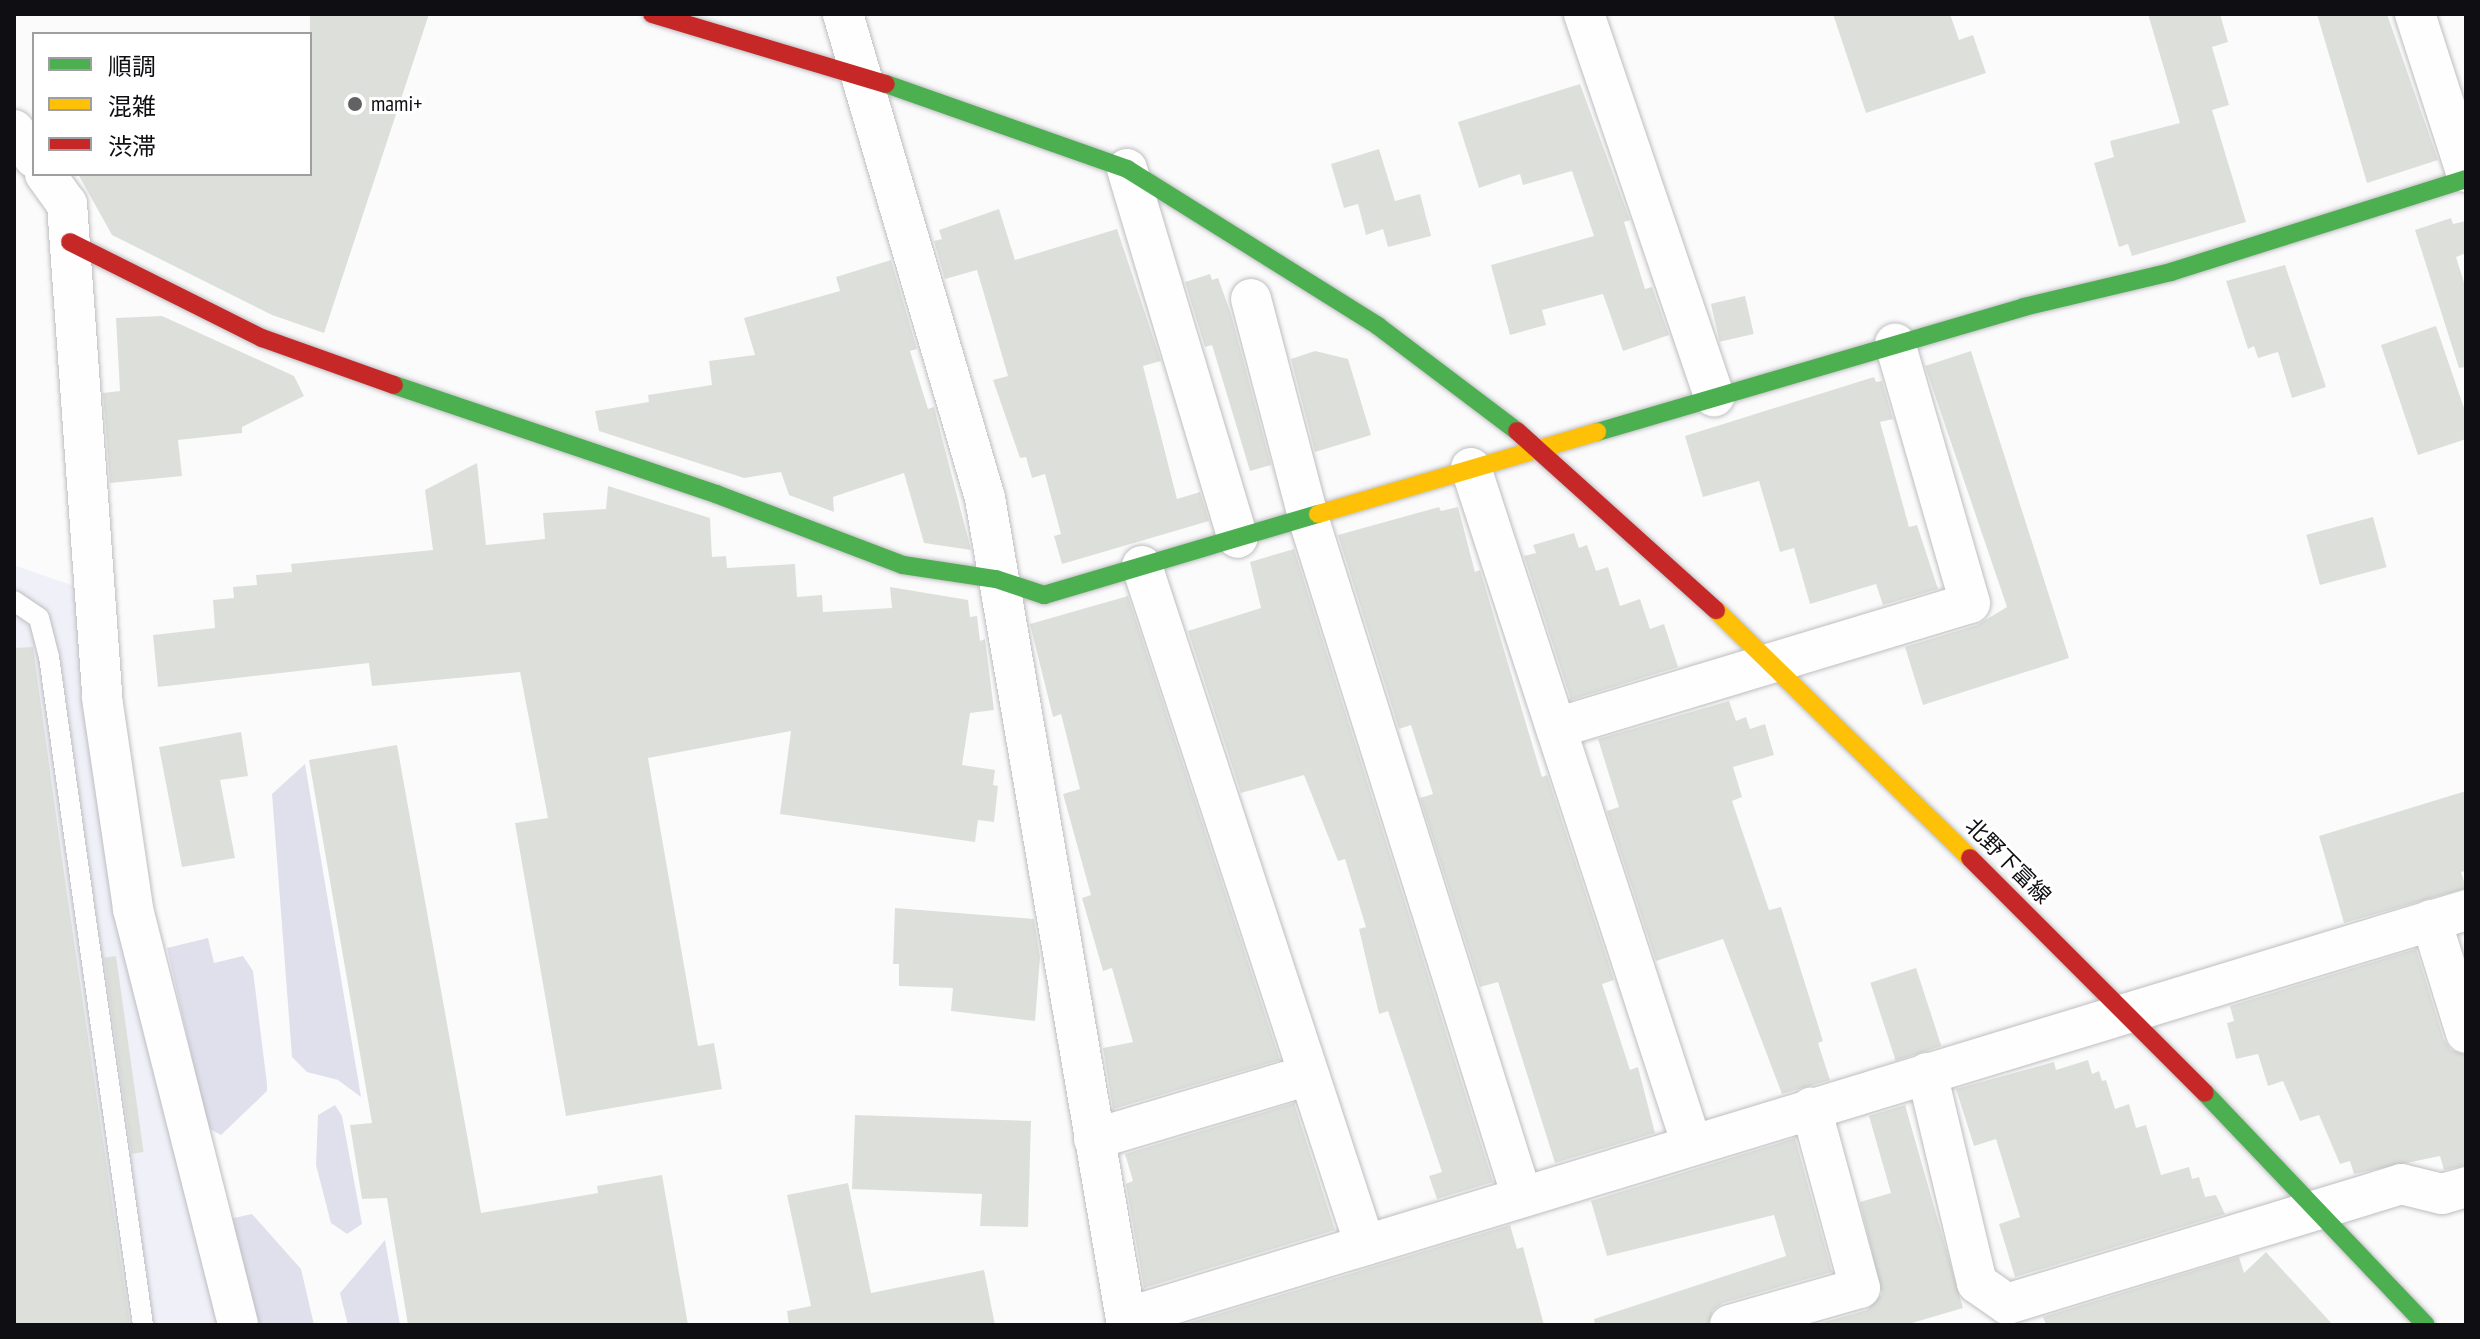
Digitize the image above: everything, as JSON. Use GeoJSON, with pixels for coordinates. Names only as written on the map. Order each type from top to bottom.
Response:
{"type":"FeatureCollection","features":[{"type":"Feature","properties":{"kind":"street","name":"北野下富線"},"geometry":{"type":"LineString","coordinates":[[652,14],[861,75],[1127,169],[1378,326],[1540,448],[1774,663],[2125,1012],[2316,1207],[2426,1325]]}},
{"type":"Feature","properties":{"kind":"street"},"geometry":{"type":"LineString","coordinates":[[843,14],[985,498],[996,579],[1126,1321],[1811,1108],[2448,915],[2466,1033]]}},
{"type":"Feature","properties":{"kind":"street"},"geometry":{"type":"LineString","coordinates":[[1584,14],[1714,396]]}},
{"type":"Feature","properties":{"kind":"street"},"geometry":{"type":"LineString","coordinates":[[2415,14],[2466,172]]}},
{"type":"Feature","properties":{"kind":"street"},"geometry":{"type":"LineString","coordinates":[[14,130],[32,155]]}},
{"type":"Feature","properties":{"kind":"street"},"geometry":{"type":"LineString","coordinates":[[1127,169],[1238,538]]}},
{"type":"Feature","properties":{"kind":"street"},"geometry":{"type":"LineString","coordinates":[[46,176],[67,204],[102,698],[133,909],[238,1325]]}},
{"type":"Feature","properties":{"kind":"street"},"geometry":{"type":"LineString","coordinates":[[70,242],[262,338],[558,444],[716,494],[903,565],[996,579],[1044,595],[1895,344],[2171,272],[2466,179]]}},
{"type":"Feature","properties":{"kind":"street"},"geometry":{"type":"LineString","coordinates":[[1251,299],[1308,517],[1522,1197]]}},
{"type":"Feature","properties":{"kind":"street"},"geometry":{"type":"LineString","coordinates":[[1556,728],[1970,603],[1895,344]]}},
{"type":"Feature","properties":{"kind":"street"},"geometry":{"type":"LineString","coordinates":[[1471,468],[1692,1145]]}},
{"type":"Feature","properties":{"kind":"street"},"geometry":{"type":"LineString","coordinates":[[1142,566],[1365,1245]]}},
{"type":"Feature","properties":{"kind":"street"},"geometry":{"type":"LineString","coordinates":[[1927,1073],[1977,1283],[2007,1304],[2316,1207],[2401,1184],[2442,1194],[2466,1187]]}},
{"type":"Feature","properties":{"kind":"street"},"geometry":{"type":"LineString","coordinates":[[1094,1139],[1309,1075]]}},
{"type":"Feature","properties":{"kind":"street"},"geometry":{"type":"LineString","coordinates":[[1730,1325],[1860,1288],[1811,1108]]}},
{"type":"Feature","properties":{"kind":"lane"},"geometry":{"type":"LineString","coordinates":[[14,601],[39,618],[49,657],[143,1325]]}},
{"type":"Feature","properties":{"kind":"shaded area"},"geometry":{"type":"Polygon","coordinates":[[[14,565],[79,588],[229,1325],[14,1325],[14,565]]]}},
{"type":"Feature","properties":{"kind":"shaded area"},"geometry":{"type":"Polygon","coordinates":[[[305,764],[361,1097],[338,1080],[307,1072],[292,1057],[272,794],[305,764]]]}},
{"type":"Feature","properties":{"kind":"shaded area"},"geometry":{"type":"Polygon","coordinates":[[[208,938],[214,963],[243,956],[253,971],[267,1084],[267,1091],[221,1135],[208,1128],[167,948],[208,938]]]}},
{"type":"Feature","properties":{"kind":"shaded area"},"geometry":{"type":"Polygon","coordinates":[[[335,1105],[342,1116],[362,1224],[347,1234],[331,1223],[316,1165],[318,1115],[335,1105]]]}},
{"type":"Feature","properties":{"kind":"shaded area"},"geometry":{"type":"Polygon","coordinates":[[[252,1214],[301,1269],[314,1325],[253,1325],[229,1219],[252,1214]]]}},
{"type":"Feature","properties":{"kind":"shaded area"},"geometry":{"type":"Polygon","coordinates":[[[385,1240],[400,1325],[348,1325],[340,1293],[385,1240]]]}},
{"type":"Feature","properties":{"kind":"building","name":"mami+"},"geometry":{"type":"Polygon","coordinates":[[[310,14],[429,14],[324,333],[272,315],[112,235],[79,176],[312,176],[310,14]]]}},
{"type":"Feature","properties":{"kind":"building"},"geometry":{"type":"Polygon","coordinates":[[[1833,14],[1950,14],[1959,40],[1973,35],[1986,73],[1866,113],[1833,14]]]}},
{"type":"Feature","properties":{"kind":"building"},"geometry":{"type":"Polygon","coordinates":[[[2148,14],[2220,14],[2228,42],[2212,47],[2229,105],[2212,110],[2246,222],[2132,256],[2128,244],[2119,247],[2094,163],[2114,157],[2110,141],[2180,123],[2148,14]]]}},
{"type":"Feature","properties":{"kind":"building"},"geometry":{"type":"Polygon","coordinates":[[[2317,14],[2387,14],[2438,160],[2367,183],[2317,14]]]}},
{"type":"Feature","properties":{"kind":"building"},"geometry":{"type":"Polygon","coordinates":[[[1580,84],[1630,220],[1624,222],[1645,289],[1652,287],[1669,335],[1623,351],[1603,294],[1542,310],[1546,325],[1510,335],[1491,265],[1594,236],[1572,171],[1523,185],[1520,174],[1479,188],[1458,122],[1580,84]]]}},
{"type":"Feature","properties":{"kind":"building"},"geometry":{"type":"Polygon","coordinates":[[[1379,149],[1395,201],[1420,194],[1431,236],[1388,247],[1383,229],[1366,235],[1358,204],[1344,208],[1331,164],[1379,149]]]}},
{"type":"Feature","properties":{"kind":"building"},"geometry":{"type":"Polygon","coordinates":[[[999,209],[1015,260],[1117,229],[1161,361],[1143,366],[1177,499],[1200,492],[1209,521],[1062,564],[1054,536],[1061,534],[1045,474],[1032,478],[1026,457],[1020,458],[993,380],[1008,376],[977,270],[945,279],[934,241],[942,239],[939,230],[999,209]]]}},
{"type":"Feature","properties":{"kind":"building"},"geometry":{"type":"Polygon","coordinates":[[[2451,218],[2453,224],[2466,221],[2466,253],[2456,257],[2466,289],[2466,367],[2459,368],[2415,230],[2451,218]]]}},
{"type":"Feature","properties":{"kind":"building"},"geometry":{"type":"Polygon","coordinates":[[[891,260],[917,349],[910,351],[928,409],[934,407],[971,550],[924,543],[904,473],[833,497],[834,512],[789,495],[781,472],[744,478],[599,431],[595,411],[649,402],[648,395],[712,385],[709,361],[755,355],[744,318],[840,291],[836,277],[891,260]]]}},
{"type":"Feature","properties":{"kind":"building"},"geometry":{"type":"Polygon","coordinates":[[[2285,265],[2326,387],[2292,398],[2278,352],[2258,358],[2254,346],[2248,349],[2226,281],[2285,265]]]}},
{"type":"Feature","properties":{"kind":"building"},"geometry":{"type":"Polygon","coordinates":[[[1210,274],[1212,280],[1218,278],[1231,314],[1271,465],[1250,471],[1212,345],[1205,347],[1185,282],[1210,274]]]}},
{"type":"Feature","properties":{"kind":"building"},"geometry":{"type":"Polygon","coordinates":[[[1745,296],[1754,334],[1720,342],[1711,304],[1745,296]]]}},
{"type":"Feature","properties":{"kind":"building"},"geometry":{"type":"Polygon","coordinates":[[[162,316],[294,376],[304,396],[242,427],[242,433],[178,440],[182,476],[110,483],[103,393],[120,391],[116,318],[162,316]]]}},
{"type":"Feature","properties":{"kind":"building"},"geometry":{"type":"Polygon","coordinates":[[[2436,326],[2466,414],[2466,439],[2418,455],[2381,345],[2436,326]]]}},
{"type":"Feature","properties":{"kind":"building"},"geometry":{"type":"Polygon","coordinates":[[[1315,351],[1348,359],[1371,435],[1315,452],[1291,359],[1315,351]]]}},
{"type":"Feature","properties":{"kind":"building"},"geometry":{"type":"Polygon","coordinates":[[[1971,351],[2069,658],[1923,705],[1905,647],[1977,625],[2007,607],[1925,366],[1971,351]]]}},
{"type":"Feature","properties":{"kind":"building"},"geometry":{"type":"Polygon","coordinates":[[[1874,377],[1876,382],[1882,381],[1893,419],[1880,422],[1909,527],[1917,525],[1938,589],[1883,605],[1876,584],[1810,604],[1794,548],[1780,552],[1759,481],[1703,497],[1685,436],[1874,377]]]}},
{"type":"Feature","properties":{"kind":"building"},"geometry":{"type":"Polygon","coordinates":[[[477,463],[486,545],[545,539],[543,513],[606,509],[608,486],[710,518],[712,557],[726,556],[727,568],[795,564],[797,597],[822,595],[823,612],[892,608],[890,587],[968,600],[970,617],[977,616],[980,641],[985,639],[994,710],[970,713],[962,765],[995,770],[993,785],[998,786],[994,822],[978,820],[975,842],[780,814],[791,731],[648,758],[698,1046],[714,1043],[722,1089],[566,1116],[515,823],[548,818],[520,672],[372,686],[369,663],[158,687],[153,635],[215,628],[213,600],[234,598],[233,587],[257,585],[256,575],[292,572],[291,564],[433,550],[425,490],[477,463]]]}},
{"type":"Feature","properties":{"kind":"building"},"geometry":{"type":"Polygon","coordinates":[[[1439,507],[1441,511],[1458,507],[1475,572],[1480,570],[1542,777],[1547,775],[1614,980],[1602,984],[1630,1070],[1638,1067],[1655,1133],[1555,1163],[1498,982],[1480,987],[1420,798],[1433,794],[1411,725],[1399,729],[1338,535],[1439,507]]]}},
{"type":"Feature","properties":{"kind":"building"},"geometry":{"type":"Polygon","coordinates":[[[2373,517],[2386,567],[2320,585],[2306,535],[2373,517]]]}},
{"type":"Feature","properties":{"kind":"building"},"geometry":{"type":"Polygon","coordinates":[[[1574,533],[1579,548],[1587,545],[1596,571],[1608,567],[1620,606],[1640,599],[1650,629],[1664,624],[1678,667],[1571,700],[1524,556],[1536,553],[1533,545],[1574,533]]]}},
{"type":"Feature","properties":{"kind":"building"},"geometry":{"type":"Polygon","coordinates":[[[1294,549],[1493,1182],[1437,1199],[1429,1176],[1442,1172],[1388,1011],[1379,1014],[1359,929],[1366,927],[1345,859],[1338,861],[1304,775],[1241,793],[1188,631],[1261,608],[1250,562],[1294,549]]]}},
{"type":"Feature","properties":{"kind":"building"},"geometry":{"type":"Polygon","coordinates":[[[1128,596],[1280,1060],[1113,1109],[1103,1048],[1133,1042],[1112,968],[1103,971],[1082,898],[1091,895],[1063,794],[1080,789],[1061,714],[1053,717],[1030,624],[1128,596]]]}},
{"type":"Feature","properties":{"kind":"building"},"geometry":{"type":"Polygon","coordinates":[[[33,647],[130,1325],[14,1325],[14,648],[33,647]]]}},
{"type":"Feature","properties":{"kind":"building"},"geometry":{"type":"Polygon","coordinates":[[[1729,701],[1736,721],[1746,717],[1750,729],[1765,724],[1774,755],[1733,767],[1742,797],[1732,801],[1769,910],[1781,907],[1823,1041],[1818,1043],[1830,1080],[1782,1094],[1723,939],[1656,961],[1607,811],[1619,807],[1598,739],[1729,701]]]}},
{"type":"Feature","properties":{"kind":"building"},"geometry":{"type":"Polygon","coordinates":[[[241,732],[248,776],[220,780],[235,858],[182,867],[159,747],[241,732]]]}},
{"type":"Feature","properties":{"kind":"building"},"geometry":{"type":"Polygon","coordinates":[[[397,745],[481,1213],[598,1193],[597,1186],[662,1175],[688,1325],[408,1325],[387,1198],[362,1199],[350,1125],[372,1123],[309,760],[397,745]]]}},
{"type":"Feature","properties":{"kind":"building"},"geometry":{"type":"Polygon","coordinates":[[[2466,791],[2466,871],[2461,872],[2466,888],[2344,923],[2319,836],[2466,791]]]}},
{"type":"Feature","properties":{"kind":"building"},"geometry":{"type":"Polygon","coordinates":[[[895,908],[1034,919],[1040,957],[1035,1021],[951,1011],[953,988],[899,986],[899,964],[893,964],[895,908]]]}},
{"type":"Feature","properties":{"kind":"building"},"geometry":{"type":"Polygon","coordinates":[[[2416,949],[2444,1040],[2451,1050],[2466,1055],[2466,1165],[2444,1170],[2440,1156],[2354,1174],[2350,1161],[2340,1164],[2319,1115],[2300,1121],[2283,1081],[2268,1086],[2258,1054],[2236,1059],[2227,1023],[2234,1021],[2230,1006],[2416,949]]]}},
{"type":"Feature","properties":{"kind":"building"},"geometry":{"type":"Polygon","coordinates":[[[116,956],[144,1152],[132,1154],[104,958],[116,956]]]}},
{"type":"Feature","properties":{"kind":"building"},"geometry":{"type":"Polygon","coordinates":[[[1916,968],[1941,1046],[1896,1061],[1870,983],[1916,968]]]}},
{"type":"Feature","properties":{"kind":"building"},"geometry":{"type":"Polygon","coordinates":[[[2088,1060],[2092,1074],[2099,1071],[2102,1081],[2106,1080],[2115,1109],[2129,1104],[2136,1128],[2146,1125],[2161,1175],[2189,1167],[2192,1179],[2199,1177],[2205,1197],[2216,1195],[2225,1214],[2015,1277],[1999,1224],[2020,1217],[1996,1139],[1974,1146],[1956,1089],[2054,1062],[2056,1070],[2088,1060]]]}},
{"type":"Feature","properties":{"kind":"building"},"geometry":{"type":"Polygon","coordinates":[[[1294,1103],[1335,1230],[1144,1288],[1126,1184],[1133,1181],[1125,1154],[1294,1103]]]}},
{"type":"Feature","properties":{"kind":"building"},"geometry":{"type":"Polygon","coordinates":[[[1905,1105],[1963,1308],[1905,1325],[1814,1325],[1867,1310],[1882,1294],[1860,1202],[1891,1193],[1869,1116],[1905,1105]]]}},
{"type":"Feature","properties":{"kind":"building"},"geometry":{"type":"Polygon","coordinates":[[[855,1115],[1031,1121],[1028,1227],[980,1226],[982,1194],[852,1189],[855,1115]]]}},
{"type":"Feature","properties":{"kind":"building"},"geometry":{"type":"Polygon","coordinates":[[[1795,1138],[1832,1272],[1723,1303],[1713,1310],[1708,1325],[1595,1325],[1594,1319],[1786,1256],[1774,1215],[1607,1256],[1591,1201],[1795,1138]]]}},
{"type":"Feature","properties":{"kind":"building"},"geometry":{"type":"Polygon","coordinates":[[[848,1183],[871,1293],[984,1270],[995,1325],[789,1325],[787,1311],[811,1306],[787,1195],[848,1183]]]}},
{"type":"Feature","properties":{"kind":"building"},"geometry":{"type":"Polygon","coordinates":[[[1510,1225],[1517,1249],[1523,1247],[1544,1325],[1182,1325],[1510,1225]]]}},
{"type":"Feature","properties":{"kind":"building"},"geometry":{"type":"Polygon","coordinates":[[[2266,1252],[2333,1325],[2046,1325],[2043,1317],[2239,1257],[2244,1273],[2266,1252]]]}},
{"type":"Feature","properties":{"kind":"traffic: fast"},"geometry":{"type":"LineString","coordinates":[[886,84],[1127,169],[1378,326],[1517,431]]}},
{"type":"Feature","properties":{"kind":"traffic: fast"},"geometry":{"type":"LineString","coordinates":[[1597,432],[2024,307],[2171,272],[2466,179]]}},
{"type":"Feature","properties":{"kind":"traffic: fast"},"geometry":{"type":"LineString","coordinates":[[394,385],[716,494],[903,565],[996,579],[1044,595],[1318,514]]}},
{"type":"Feature","properties":{"kind":"traffic: fast"},"geometry":{"type":"LineString","coordinates":[[2205,1093],[2426,1325]]}},
{"type":"Feature","properties":{"kind":"traffic: slow"},"geometry":{"type":"LineString","coordinates":[[1318,514],[1597,432]]}},
{"type":"Feature","properties":{"kind":"traffic: slow"},"geometry":{"type":"LineString","coordinates":[[1716,610],[1970,858]]}},
{"type":"Feature","properties":{"kind":"traffic: jam"},"geometry":{"type":"LineString","coordinates":[[652,14],[886,84]]}},
{"type":"Feature","properties":{"kind":"traffic: jam"},"geometry":{"type":"LineString","coordinates":[[70,242],[262,338],[394,385]]}},
{"type":"Feature","properties":{"kind":"traffic: jam"},"geometry":{"type":"LineString","coordinates":[[1517,431],[1716,610]]}},
{"type":"Feature","properties":{"kind":"traffic: jam"},"geometry":{"type":"LineString","coordinates":[[1970,858],[2205,1093]]}},
{"type":"Feature","properties":{"kind":"place","name":"mami+"},"geometry":{"type":"Point","coordinates":[355,104]}}]}
